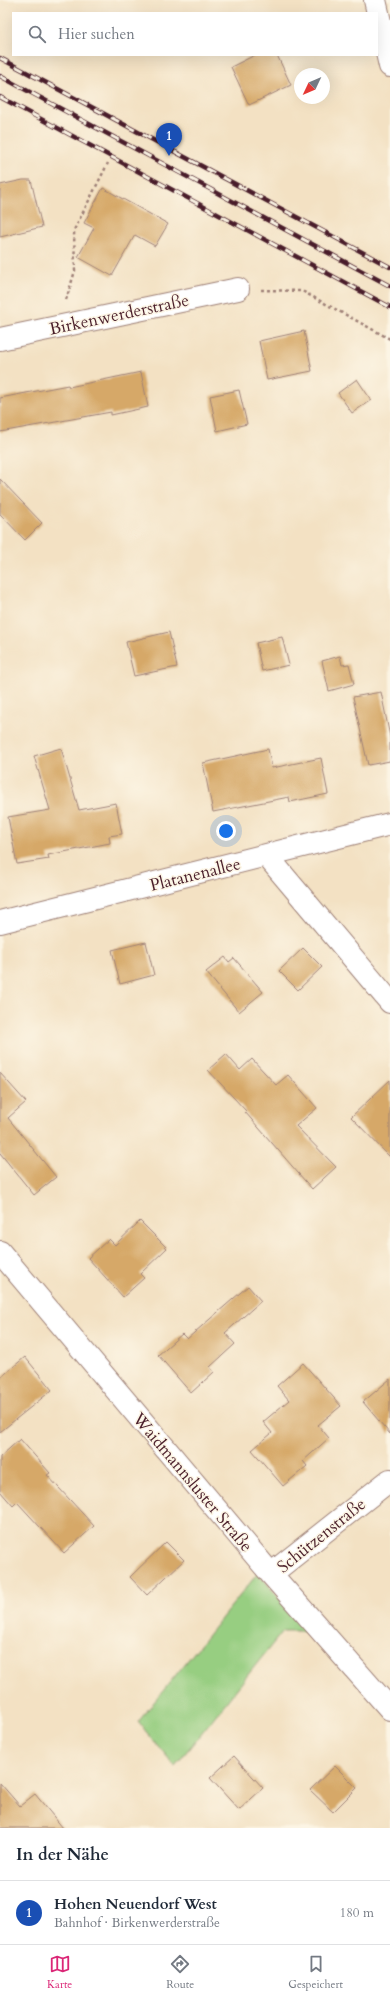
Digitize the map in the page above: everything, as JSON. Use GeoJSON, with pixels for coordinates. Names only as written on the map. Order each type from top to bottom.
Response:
{"type":"FeatureCollection","features":[{"type":"Feature","properties":{"kind":"street"},"geometry":{"type":"LineString","coordinates":[[375,0],[378,12]]}},
{"type":"Feature","properties":{"kind":"street"},"geometry":{"type":"LineString","coordinates":[[378,13],[390,66]]}},
{"type":"Feature","properties":{"kind":"street","name":"Birkenwerderstraße"},"geometry":{"type":"LineString","coordinates":[[0,339],[238,289]]}},
{"type":"Feature","properties":{"kind":"street","name":"Platanenallee"},"geometry":{"type":"LineString","coordinates":[[0,922],[390,824]]}},
{"type":"Feature","properties":{"kind":"street"},"geometry":{"type":"LineString","coordinates":[[267,856],[390,1002]]}},
{"type":"Feature","properties":{"kind":"street","name":"Waidmannsluster Straße"},"geometry":{"type":"LineString","coordinates":[[0,1252],[271,1574],[390,1709]]}},
{"type":"Feature","properties":{"kind":"street","name":"Schützenstraße"},"geometry":{"type":"LineString","coordinates":[[271,1574],[390,1480]]}},
{"type":"Feature","properties":{"kind":"path"},"geometry":{"type":"LineString","coordinates":[[58,328],[75,271],[74,230],[108,163]]}},
{"type":"Feature","properties":{"kind":"path"},"geometry":{"type":"LineString","coordinates":[[238,289],[302,291],[390,339]]}},
{"type":"Feature","properties":{"kind":"green space"},"geometry":{"type":"Polygon","coordinates":[[[258,1573],[307,1631],[283,1631],[175,1766],[138,1722],[258,1573]]]}},
{"type":"Feature","properties":{"kind":"building"},"geometry":{"type":"Polygon","coordinates":[[[253,56],[277,56],[291,85],[249,105],[231,67],[253,56]]]}},
{"type":"Feature","properties":{"kind":"building"},"geometry":{"type":"Polygon","coordinates":[[[23,180],[31,180],[42,227],[0,237],[0,185],[23,180]]]}},
{"type":"Feature","properties":{"kind":"building"},"geometry":{"type":"Polygon","coordinates":[[[103,188],[168,224],[155,246],[135,235],[112,276],[78,257],[94,228],[84,223],[103,188]]]}},
{"type":"Feature","properties":{"kind":"building"},"geometry":{"type":"Polygon","coordinates":[[[304,331],[312,371],[267,380],[259,341],[304,331]]]}},
{"type":"Feature","properties":{"kind":"building"},"geometry":{"type":"Polygon","coordinates":[[[141,372],[148,407],[111,415],[111,412],[0,432],[0,398],[68,385],[69,387],[141,372]]]}},
{"type":"Feature","properties":{"kind":"building"},"geometry":{"type":"Polygon","coordinates":[[[357,379],[371,400],[352,413],[338,393],[357,379]]]}},
{"type":"Feature","properties":{"kind":"building"},"geometry":{"type":"Polygon","coordinates":[[[239,390],[247,424],[217,431],[210,396],[239,390]]]}},
{"type":"Feature","properties":{"kind":"building"},"geometry":{"type":"Polygon","coordinates":[[[0,479],[42,523],[25,540],[0,514],[0,479]]]}},
{"type":"Feature","properties":{"kind":"building"},"geometry":{"type":"Polygon","coordinates":[[[169,632],[177,667],[134,676],[126,642],[169,632]]]}},
{"type":"Feature","properties":{"kind":"building"},"geometry":{"type":"Polygon","coordinates":[[[282,637],[289,665],[262,671],[256,643],[282,637]]]}},
{"type":"Feature","properties":{"kind":"building"},"geometry":{"type":"Polygon","coordinates":[[[340,656],[342,665],[349,664],[354,684],[329,691],[322,661],[340,656]]]}},
{"type":"Feature","properties":{"kind":"building"},"geometry":{"type":"Polygon","coordinates":[[[381,692],[390,737],[390,761],[368,765],[353,697],[381,692]]]}},
{"type":"Feature","properties":{"kind":"building"},"geometry":{"type":"Polygon","coordinates":[[[61,748],[79,810],[116,803],[122,834],[109,836],[110,843],[48,855],[49,859],[17,864],[8,817],[50,810],[34,756],[61,748]]]}},
{"type":"Feature","properties":{"kind":"building"},"geometry":{"type":"Polygon","coordinates":[[[268,749],[272,768],[321,758],[328,794],[290,802],[289,797],[213,812],[203,763],[268,749]]]}},
{"type":"Feature","properties":{"kind":"building"},"geometry":{"type":"Polygon","coordinates":[[[146,942],[154,975],[120,984],[112,950],[146,942]]]}},
{"type":"Feature","properties":{"kind":"building"},"geometry":{"type":"Polygon","coordinates":[[[303,948],[322,967],[298,990],[279,971],[303,948]]]}},
{"type":"Feature","properties":{"kind":"building"},"geometry":{"type":"Polygon","coordinates":[[[225,957],[229,962],[234,958],[263,992],[239,1012],[206,972],[225,957]]]}},
{"type":"Feature","properties":{"kind":"building"},"geometry":{"type":"Polygon","coordinates":[[[226,1054],[240,1070],[252,1059],[276,1085],[288,1075],[317,1108],[296,1126],[336,1167],[312,1189],[245,1112],[246,1111],[208,1070],[226,1054]]]}},
{"type":"Feature","properties":{"kind":"building"},"geometry":{"type":"Polygon","coordinates":[[[0,1073],[26,1102],[8,1118],[56,1177],[34,1195],[0,1153],[0,1073]]]}},
{"type":"Feature","properties":{"kind":"building"},"geometry":{"type":"Polygon","coordinates":[[[390,1080],[390,1157],[351,1117],[390,1080]]]}},
{"type":"Feature","properties":{"kind":"building"},"geometry":{"type":"Polygon","coordinates":[[[140,1221],[167,1248],[140,1274],[144,1278],[123,1297],[88,1258],[109,1239],[115,1245],[140,1221]]]}},
{"type":"Feature","properties":{"kind":"building"},"geometry":{"type":"Polygon","coordinates":[[[248,1286],[261,1301],[225,1333],[235,1344],[210,1367],[214,1372],[191,1393],[158,1355],[182,1334],[187,1339],[248,1286]]]}},
{"type":"Feature","properties":{"kind":"building"},"geometry":{"type":"Polygon","coordinates":[[[25,1357],[52,1390],[0,1432],[0,1378],[25,1357]]]}},
{"type":"Feature","properties":{"kind":"building"},"geometry":{"type":"Polygon","coordinates":[[[303,1363],[341,1406],[318,1425],[329,1438],[303,1461],[307,1466],[283,1486],[252,1450],[272,1433],[263,1422],[289,1400],[277,1386],[303,1363]]]}},
{"type":"Feature","properties":{"kind":"building"},"geometry":{"type":"Polygon","coordinates":[[[390,1379],[390,1434],[363,1402],[390,1379]]]}},
{"type":"Feature","properties":{"kind":"building"},"geometry":{"type":"Polygon","coordinates":[[[20,1439],[50,1473],[47,1475],[94,1526],[64,1553],[17,1502],[13,1506],[0,1491],[0,1457],[20,1439]]]}},
{"type":"Feature","properties":{"kind":"building"},"geometry":{"type":"Polygon","coordinates":[[[166,1542],[184,1560],[147,1595],[130,1577],[166,1542]]]}},
{"type":"Feature","properties":{"kind":"building"},"geometry":{"type":"Polygon","coordinates":[[[234,1756],[263,1788],[239,1810],[210,1778],[234,1756]]]}},
{"type":"Feature","properties":{"kind":"building"},"geometry":{"type":"Polygon","coordinates":[[[335,1766],[357,1788],[333,1812],[310,1790],[335,1766]]]}},
{"type":"Feature","properties":{"kind":"building"},"geometry":{"type":"Polygon","coordinates":[[[0,1783],[20,1806],[35,1794],[63,1828],[0,1828],[0,1783]]]}},
{"type":"Feature","properties":{"kind":"railway"},"geometry":{"type":"LineString","coordinates":[[0,58],[390,267]]}},
{"type":"Feature","properties":{"kind":"railway"},"geometry":{"type":"LineString","coordinates":[[0,76],[390,286]]}},
{"type":"Feature","properties":{"kind":"railway"},"geometry":{"type":"LineString","coordinates":[[0,97],[390,307]]}},
{"type":"Feature","properties":{"kind":"place","name":"Hohen Neuendorf West"},"geometry":{"type":"Point","coordinates":[169,156]}}]}
